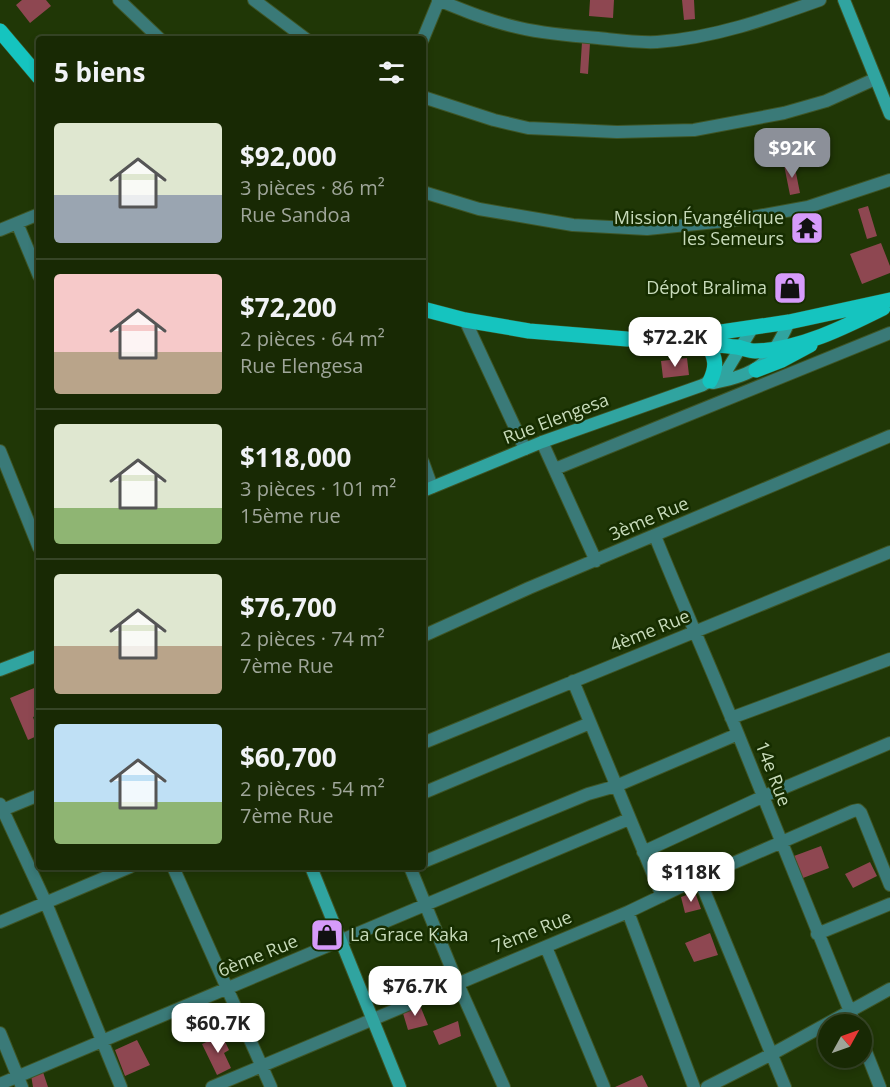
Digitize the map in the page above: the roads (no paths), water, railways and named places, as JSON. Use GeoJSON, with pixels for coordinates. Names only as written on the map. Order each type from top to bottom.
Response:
{"type":"FeatureCollection","features":[{"type":"Feature","properties":{"kind":"main road"},"geometry":{"type":"LineString","coordinates":[[0,31],[36,73]]}},
{"type":"Feature","properties":{"kind":"main road"},"geometry":{"type":"LineString","coordinates":[[667,340],[789,322],[890,302]]}},
{"type":"Feature","properties":{"kind":"main road"},"geometry":{"type":"LineString","coordinates":[[756,370],[782,360],[890,302]]}},
{"type":"Feature","properties":{"kind":"main road"},"geometry":{"type":"LineString","coordinates":[[426,310],[465,320],[529,331],[667,340],[753,351],[801,342],[834,331]]}},
{"type":"Feature","properties":{"kind":"main road"},"geometry":{"type":"LineString","coordinates":[[706,383],[714,373],[716,361],[708,345]]}},
{"type":"Feature","properties":{"kind":"street"},"geometry":{"type":"LineString","coordinates":[[118,0],[157,36]]}},
{"type":"Feature","properties":{"kind":"street"},"geometry":{"type":"LineString","coordinates":[[254,0],[302,36]]}},
{"type":"Feature","properties":{"kind":"street"},"geometry":{"type":"LineString","coordinates":[[424,36],[439,0],[482,17],[520,28],[619,41],[656,42],[704,35],[753,24],[820,0]]}},
{"type":"Feature","properties":{"kind":"street"},"geometry":{"type":"LineString","coordinates":[[844,0],[890,114]]}},
{"type":"Feature","properties":{"kind":"street"},"geometry":{"type":"LineString","coordinates":[[426,98],[494,120],[528,128],[617,132],[694,130],[826,101],[875,79]]}},
{"type":"Feature","properties":{"kind":"street"},"geometry":{"type":"LineString","coordinates":[[426,193],[479,209],[573,225],[647,229],[736,220],[808,207],[890,180]]}},
{"type":"Feature","properties":{"kind":"street"},"geometry":{"type":"LineString","coordinates":[[0,230],[36,215]]}},
{"type":"Feature","properties":{"kind":"street"},"geometry":{"type":"LineString","coordinates":[[17,223],[36,269]]}},
{"type":"Feature","properties":{"kind":"street"},"geometry":{"type":"LineString","coordinates":[[465,320],[525,449]]}},
{"type":"Feature","properties":{"kind":"street"},"geometry":{"type":"LineString","coordinates":[[706,383],[735,378],[756,370],[776,348],[789,322]]}},
{"type":"Feature","properties":{"kind":"street"},"geometry":{"type":"LineString","coordinates":[[706,383],[727,370],[753,327]]}},
{"type":"Feature","properties":{"kind":"street"},"geometry":{"type":"LineString","coordinates":[[555,469],[890,333]]}},
{"type":"Feature","properties":{"kind":"street","name":"Rue Elengesa"},"geometry":{"type":"LineString","coordinates":[[428,489],[542,442],[706,383]]}},
{"type":"Feature","properties":{"kind":"street","name":"3ème Rue"},"geometry":{"type":"LineString","coordinates":[[426,635],[890,435]]}},
{"type":"Feature","properties":{"kind":"street"},"geometry":{"type":"LineString","coordinates":[[542,442],[596,561]]}},
{"type":"Feature","properties":{"kind":"street"},"geometry":{"type":"LineString","coordinates":[[0,451],[36,541]]}},
{"type":"Feature","properties":{"kind":"street","name":"14e Rue"},"geometry":{"type":"LineString","coordinates":[[656,536],[850,1014]]}},
{"type":"Feature","properties":{"kind":"street","name":"4ème Rue"},"geometry":{"type":"LineString","coordinates":[[426,742],[890,552]]}},
{"type":"Feature","properties":{"kind":"street"},"geometry":{"type":"LineString","coordinates":[[0,670],[36,655]]}},
{"type":"Feature","properties":{"kind":"street"},"geometry":{"type":"LineString","coordinates":[[731,718],[890,659]]}},
{"type":"Feature","properties":{"kind":"street"},"geometry":{"type":"LineString","coordinates":[[573,681],[662,896]]}},
{"type":"Feature","properties":{"kind":"street"},"geometry":{"type":"LineString","coordinates":[[426,792],[590,723]]}},
{"type":"Feature","properties":{"kind":"street"},"geometry":{"type":"LineString","coordinates":[[426,861],[588,794],[616,786],[738,734]]}},
{"type":"Feature","properties":{"kind":"street"},"geometry":{"type":"LineString","coordinates":[[643,852],[762,797],[890,743]]}},
{"type":"Feature","properties":{"kind":"street"},"geometry":{"type":"LineString","coordinates":[[36,796],[1,808],[46,903],[121,1087]]}},
{"type":"Feature","properties":{"kind":"street","name":"7ème Rue"},"geometry":{"type":"LineString","coordinates":[[212,1087],[628,912],[699,878],[853,811],[858,810],[861,813],[878,852]]}},
{"type":"Feature","properties":{"kind":"street","name":"6ème Rue"},"geometry":{"type":"LineString","coordinates":[[0,1084],[19,1082],[227,987],[426,906],[629,819]]}},
{"type":"Feature","properties":{"kind":"street"},"geometry":{"type":"LineString","coordinates":[[890,847],[878,852],[890,885]]}},
{"type":"Feature","properties":{"kind":"street"},"geometry":{"type":"LineString","coordinates":[[0,922],[123,870]]}},
{"type":"Feature","properties":{"kind":"street"},"geometry":{"type":"LineString","coordinates":[[174,870],[272,1087]]}},
{"type":"Feature","properties":{"kind":"street"},"geometry":{"type":"LineString","coordinates":[[312,870],[400,1087]]}},
{"type":"Feature","properties":{"kind":"street"},"geometry":{"type":"LineString","coordinates":[[412,870],[457,982],[504,1087]]}},
{"type":"Feature","properties":{"kind":"street"},"geometry":{"type":"LineString","coordinates":[[699,878],[785,1087]]}},
{"type":"Feature","properties":{"kind":"street"},"geometry":{"type":"LineString","coordinates":[[817,934],[890,904]]}},
{"type":"Feature","properties":{"kind":"street"},"geometry":{"type":"LineString","coordinates":[[628,912],[694,1087]]}},
{"type":"Feature","properties":{"kind":"street"},"geometry":{"type":"LineString","coordinates":[[546,947],[604,1087]]}},
{"type":"Feature","properties":{"kind":"street"},"geometry":{"type":"LineString","coordinates":[[707,1087],[890,989]]}},
{"type":"Feature","properties":{"kind":"street"},"geometry":{"type":"LineString","coordinates":[[0,1033],[19,1082]]}},
{"type":"Feature","properties":{"kind":"street"},"geometry":{"type":"LineString","coordinates":[[872,1067],[880,1087]]}},
{"type":"Feature","properties":{"kind":"place","name":"Mission Évangélique les Semeurs"},"geometry":{"type":"Point","coordinates":[807,228]}},
{"type":"Feature","properties":{"kind":"place","name":"Dépot Bralima"},"geometry":{"type":"Point","coordinates":[790,288]}},
{"type":"Feature","properties":{"kind":"place","name":"La Grace Kaka"},"geometry":{"type":"Point","coordinates":[327,935]}}]}
